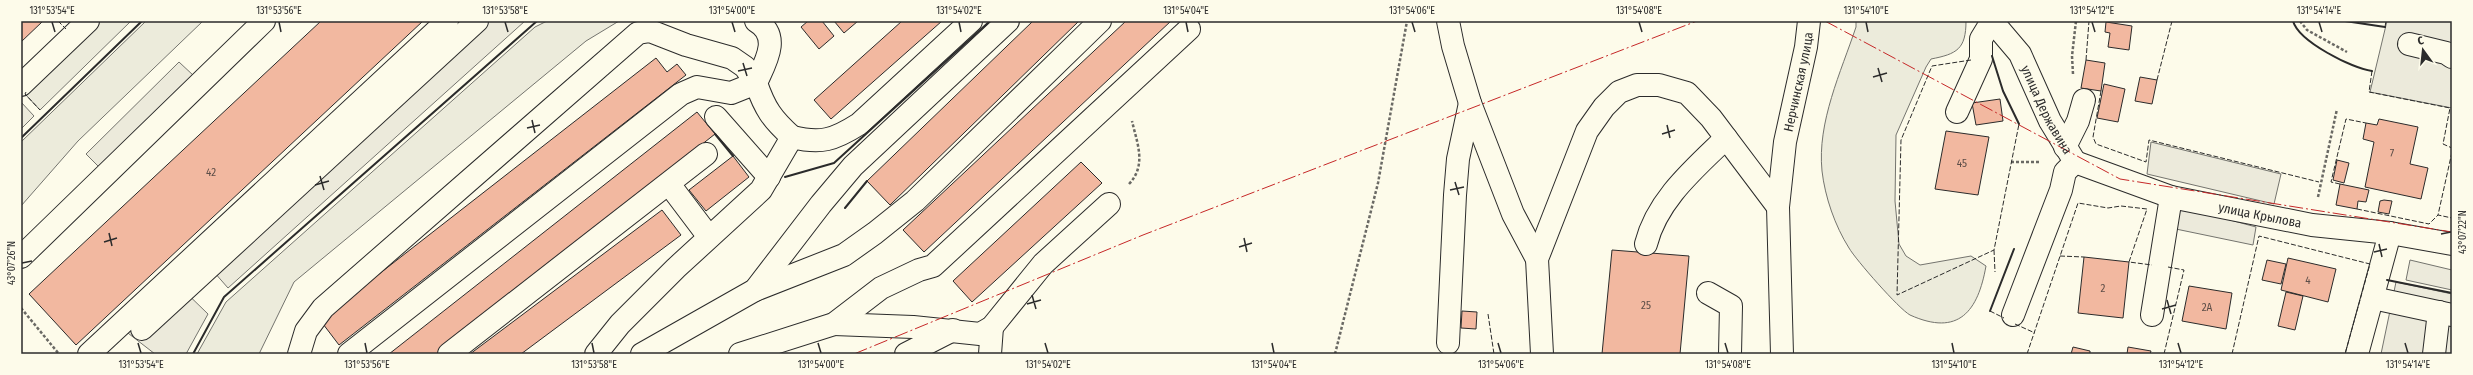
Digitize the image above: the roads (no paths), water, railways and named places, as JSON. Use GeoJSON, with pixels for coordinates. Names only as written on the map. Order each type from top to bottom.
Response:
{"type":"FeatureCollection","features":[{"type":"Feature","properties":{"kind":"street"},"geometry":{"type":"LineString","coordinates":[[21,85],[88,21]]}},
{"type":"Feature","properties":{"kind":"street"},"geometry":{"type":"LineString","coordinates":[[21,258],[264,21]]}},
{"type":"Feature","properties":{"kind":"street"},"geometry":{"type":"LineString","coordinates":[[89,354],[447,21]]}},
{"type":"Feature","properties":{"kind":"street"},"geometry":{"type":"LineString","coordinates":[[142,329],[477,21]]}},
{"type":"Feature","properties":{"kind":"street"},"geometry":{"type":"LineString","coordinates":[[299,354],[306,331],[323,308],[638,33],[650,31],[686,45],[732,58],[745,67],[756,83],[763,103],[771,118],[792,137],[805,140],[826,141],[853,128],[971,21]]}},
{"type":"Feature","properties":{"kind":"street"},"geometry":{"type":"LineString","coordinates":[[755,290],[821,204],[853,166],[1008,21]]}},
{"type":"Feature","properties":{"kind":"street"},"geometry":{"type":"LineString","coordinates":[[642,354],[755,290],[844,255],[880,229],[916,200],[1100,21]]}},
{"type":"Feature","properties":{"kind":"street"},"geometry":{"type":"LineString","coordinates":[[1448,21],[1453,46],[1470,103],[1513,214],[1537,259]]}},
{"type":"Feature","properties":{"kind":"street","name":"Нерчинская улица"},"geometry":{"type":"LineString","coordinates":[[1782,354],[1778,207],[1785,142],[1806,47],[1809,21]]}},
{"type":"Feature","properties":{"kind":"street"},"geometry":{"type":"LineString","coordinates":[[1957,112],[1980,59],[1981,39],[1992,21]]}},
{"type":"Feature","properties":{"kind":"street","name":"улица Державина"},"geometry":{"type":"LineString","coordinates":[[1992,21],[2020,54],[2043,108],[2070,154],[2061,190],[2013,315]]}},
{"type":"Feature","properties":{"kind":"street"},"geometry":{"type":"LineString","coordinates":[[350,354],[681,94],[697,87],[731,93],[756,83],[771,49],[768,33],[762,22]]}},
{"type":"Feature","properties":{"kind":"street"},"geometry":{"type":"LineString","coordinates":[[740,354],[834,324],[881,288],[918,270],[933,266],[1189,28]]}},
{"type":"Feature","properties":{"kind":"street"},"geometry":{"type":"LineString","coordinates":[[2409,44],[2446,53],[2452,57]]}},
{"type":"Feature","properties":{"kind":"street"},"geometry":{"type":"LineString","coordinates":[[1542,354],[1537,259],[1587,131],[1604,107],[1619,92],[1637,85],[1652,85],[1687,93],[1711,118],[1778,207]]}},
{"type":"Feature","properties":{"kind":"street"},"geometry":{"type":"LineString","coordinates":[[2070,154],[2084,100]]}},
{"type":"Feature","properties":{"kind":"street"},"geometry":{"type":"LineString","coordinates":[[1448,343],[1455,188],[1458,159],[1470,103]]}},
{"type":"Feature","properties":{"kind":"street"},"geometry":{"type":"LineString","coordinates":[[716,117],[769,177]]}},
{"type":"Feature","properties":{"kind":"street"},"geometry":{"type":"LineString","coordinates":[[596,354],[620,324],[708,237],[761,190],[792,137]]}},
{"type":"Feature","properties":{"kind":"street"},"geometry":{"type":"LineString","coordinates":[[1646,244],[1650,225],[1675,189],[1726,138]]}},
{"type":"Feature","properties":{"kind":"street"},"geometry":{"type":"LineString","coordinates":[[449,354],[706,154]]}},
{"type":"Feature","properties":{"kind":"street","name":"улица Крылова"},"geometry":{"type":"LineString","coordinates":[[2070,154],[2170,197],[2312,225],[2390,233],[2452,244]]}},
{"type":"Feature","properties":{"kind":"street"},"geometry":{"type":"LineString","coordinates":[[669,184],[708,237]]}},
{"type":"Feature","properties":{"kind":"street"},"geometry":{"type":"LineString","coordinates":[[2152,315],[2170,197]]}},
{"type":"Feature","properties":{"kind":"street"},"geometry":{"type":"LineString","coordinates":[[834,324],[953,330],[980,334],[992,327],[1043,264],[1110,204]]}},
{"type":"Feature","properties":{"kind":"street"},"geometry":{"type":"LineString","coordinates":[[2357,354],[2390,233]]}},
{"type":"Feature","properties":{"kind":"street"},"geometry":{"type":"LineString","coordinates":[[1708,293],[1731,306],[1730,354]]}},
{"type":"Feature","properties":{"kind":"street"},"geometry":{"type":"LineString","coordinates":[[2373,298],[2445,314],[2434,354]]}},
{"type":"Feature","properties":{"kind":"street"},"geometry":{"type":"LineString","coordinates":[[990,354],[992,327]]}},
{"type":"Feature","properties":{"kind":"street"},"geometry":{"type":"LineString","coordinates":[[906,354],[953,330]]}}]}
